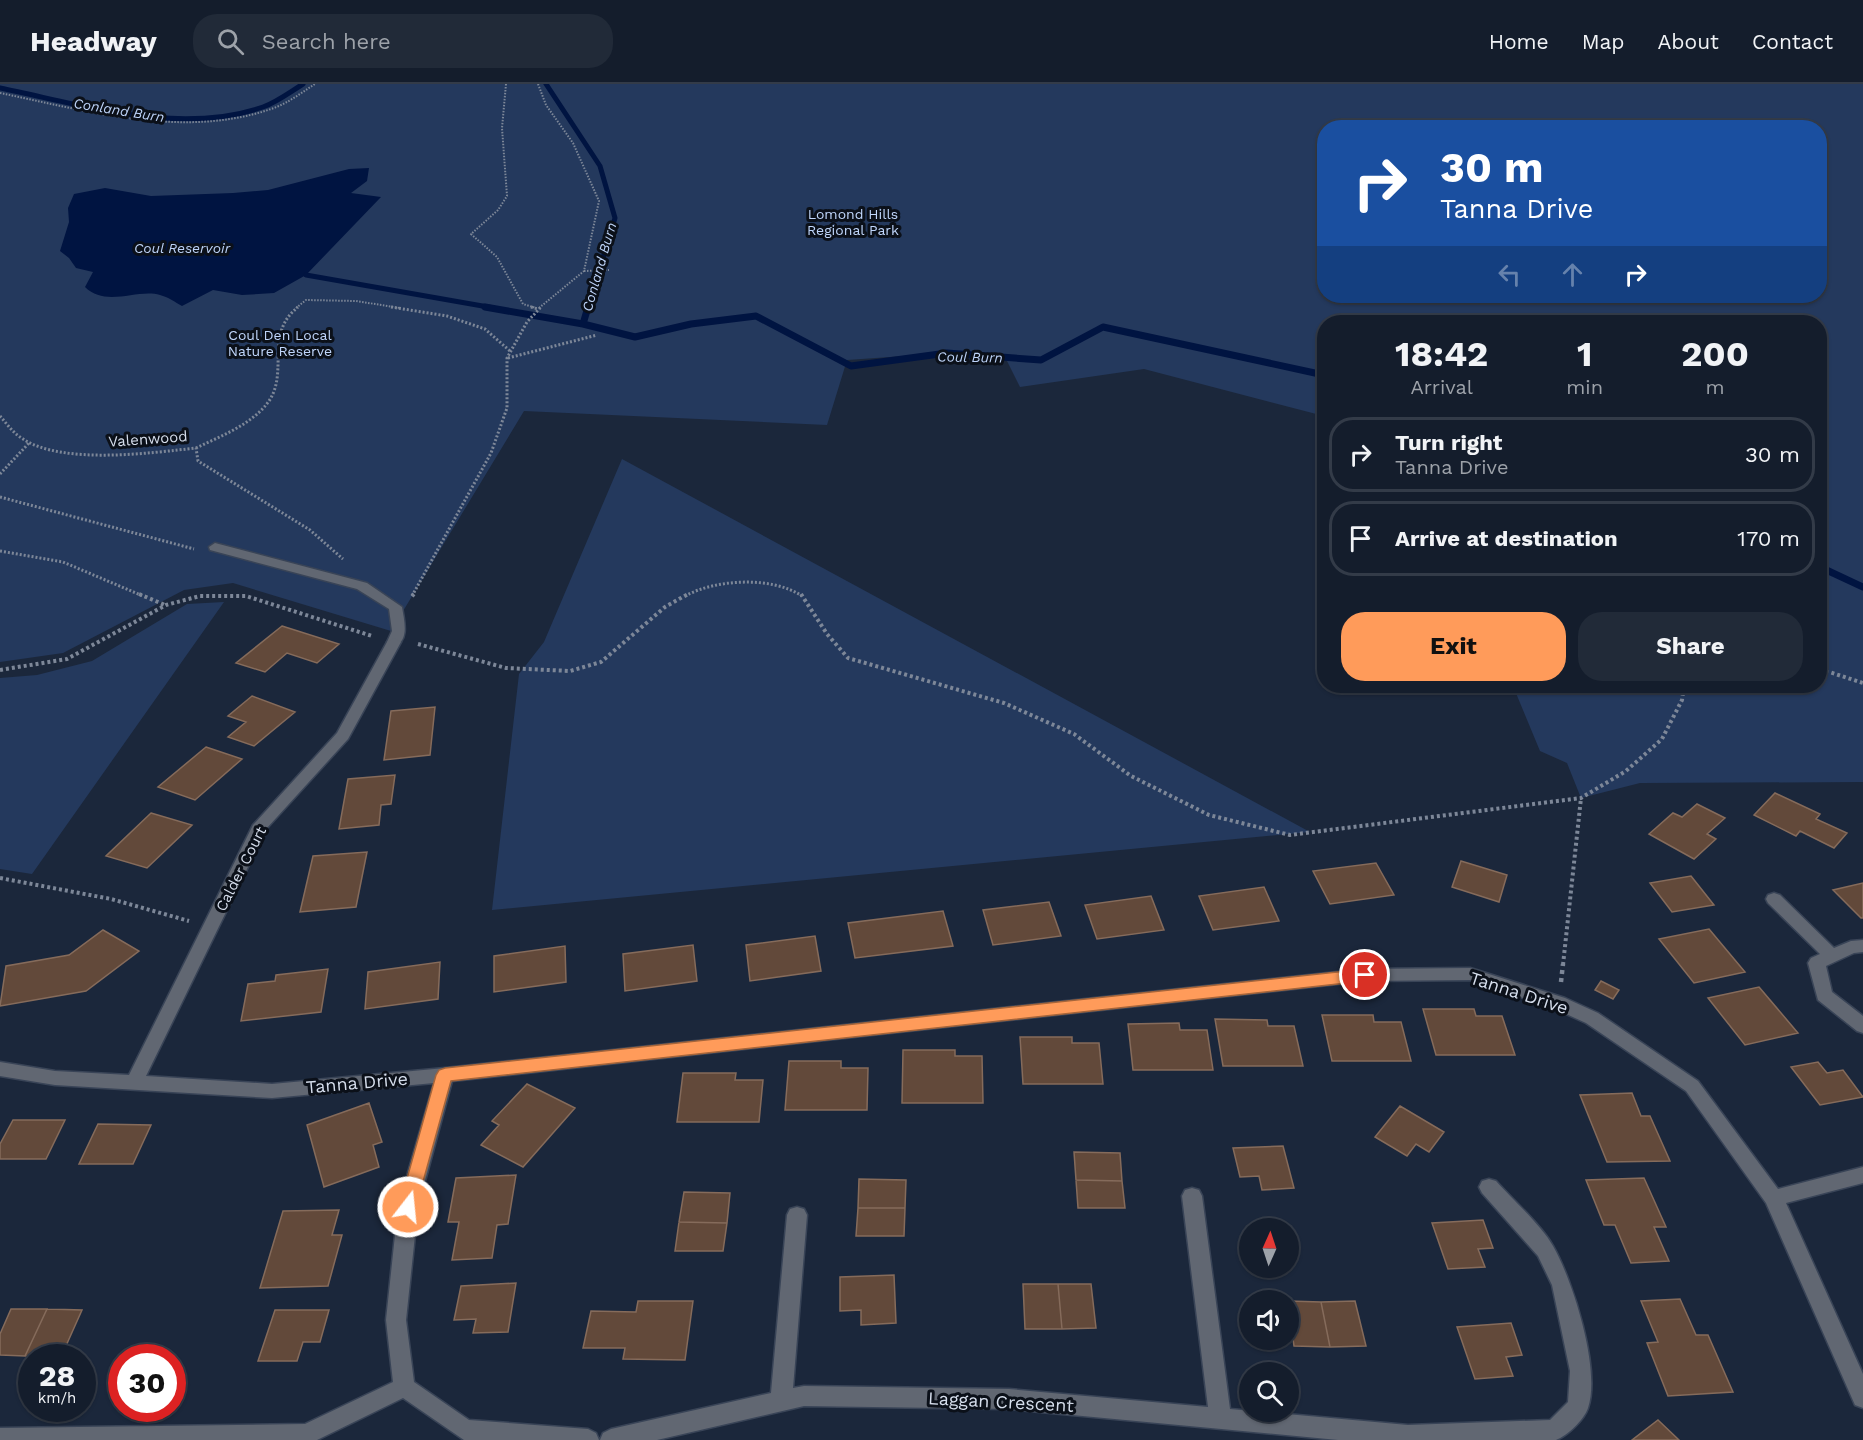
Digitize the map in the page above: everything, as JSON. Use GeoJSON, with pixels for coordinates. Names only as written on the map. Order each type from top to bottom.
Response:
{"type":"FeatureCollection","features":[{"type":"Feature","properties":{"kind":"street"},"geometry":{"type":"LineString","coordinates":[[215,547],[362,586],[395,607],[399,631],[394,642]]}},
{"type":"Feature","properties":{"kind":"street","name":"Calder Court"},"geometry":{"type":"LineString","coordinates":[[134,1083],[261,825],[343,736],[394,642]]}},
{"type":"Feature","properties":{"kind":"street"},"geometry":{"type":"LineString","coordinates":[[1774,899],[1832,956]]}},
{"type":"Feature","properties":{"kind":"street"},"geometry":{"type":"LineString","coordinates":[[1863,946],[1851,947],[1817,963],[1824,995],[1863,1026]]}},
{"type":"Feature","properties":{"kind":"street","name":"Tanna Drive"},"geometry":{"type":"LineString","coordinates":[[0,1069],[55,1078],[272,1091],[445,1075],[1365,975],[1470,974],[1559,1004],[1592,1018],[1692,1086],[1774,1198],[1863,1398]]}},
{"type":"Feature","properties":{"kind":"street"},"geometry":{"type":"LineString","coordinates":[[445,1075],[408,1207],[396,1320],[404,1387],[465,1430],[588,1440]]}},
{"type":"Feature","properties":{"kind":"street"},"geometry":{"type":"LineString","coordinates":[[1774,1198],[1863,1174]]}},
{"type":"Feature","properties":{"kind":"street","name":"Laggan Crescent"},"geometry":{"type":"LineString","coordinates":[[611,1440],[804,1396],[1009,1399],[1408,1436],[1555,1430],[1578,1406],[1581,1371],[1562,1285],[1545,1250],[1489,1187]]}},
{"type":"Feature","properties":{"kind":"street"},"geometry":{"type":"LineString","coordinates":[[1192,1196],[1220,1419]]}},
{"type":"Feature","properties":{"kind":"street"},"geometry":{"type":"LineString","coordinates":[[781,1402],[797,1215]]}},
{"type":"Feature","properties":{"kind":"street"},"geometry":{"type":"LineString","coordinates":[[0,1439],[306,1434],[404,1387]]}},
{"type":"Feature","properties":{"kind":"path"},"geometry":{"type":"LineString","coordinates":[[0,93],[168,122],[242,115],[270,109],[315,84]]}},
{"type":"Feature","properties":{"kind":"path"},"geometry":{"type":"LineString","coordinates":[[506,84],[502,128],[507,196],[498,210],[471,234],[497,257],[523,304],[537,310]]}},
{"type":"Feature","properties":{"kind":"path"},"geometry":{"type":"LineString","coordinates":[[538,84],[546,105],[573,143],[599,201],[584,272]]}},
{"type":"Feature","properties":{"kind":"path"},"geometry":{"type":"LineString","coordinates":[[418,583],[491,453],[507,408],[507,358],[527,322],[537,310],[584,272],[609,270]]}},
{"type":"Feature","properties":{"kind":"path"},"geometry":{"type":"LineString","coordinates":[[196,448],[238,427],[256,415],[270,400],[275,387],[278,340],[285,316],[306,300],[357,301],[447,316],[485,329],[510,351]]}},
{"type":"Feature","properties":{"kind":"path"},"geometry":{"type":"LineString","coordinates":[[507,358],[597,335]]}},
{"type":"Feature","properties":{"kind":"path","name":"Valenwood"},"geometry":{"type":"LineString","coordinates":[[0,416],[10,428],[29,443],[79,453],[122,456],[196,448],[198,461],[310,530],[352,567],[352,573],[362,586]]}},
{"type":"Feature","properties":{"kind":"path"},"geometry":{"type":"LineString","coordinates":[[0,474],[29,443]]}},
{"type":"Feature","properties":{"kind":"path"},"geometry":{"type":"LineString","coordinates":[[0,497],[193,549],[215,547]]}},
{"type":"Feature","properties":{"kind":"path"},"geometry":{"type":"LineString","coordinates":[[0,551],[63,562],[166,605]]}},
{"type":"Feature","properties":{"kind":"path"},"geometry":{"type":"LineString","coordinates":[[0,670],[67,659],[166,605],[200,596],[246,597],[394,642],[423,644],[506,668],[570,671],[601,662],[665,607],[701,587],[756,581],[801,594],[827,634],[848,657],[1004,703],[1074,734],[1131,776],[1209,815],[1290,835],[1581,798],[1626,771],[1662,738],[1682,700],[1683,693]]}},
{"type":"Feature","properties":{"kind":"path"},"geometry":{"type":"LineString","coordinates":[[1827,671],[1863,683]]}},
{"type":"Feature","properties":{"kind":"path"},"geometry":{"type":"LineString","coordinates":[[1559,1004],[1581,798]]}},
{"type":"Feature","properties":{"kind":"path"},"geometry":{"type":"LineString","coordinates":[[0,878],[111,899],[212,927]]}},
{"type":"Feature","properties":{"kind":"green space"},"geometry":{"type":"Polygon","coordinates":[[[0,84],[1863,84],[1863,782],[1640,783],[1581,798],[1567,763],[1540,751],[1516,693],[1827,693],[1827,315],[1317,315],[1317,414],[1144,369],[1020,387],[1005,357],[947,353],[847,360],[827,425],[524,411],[391,631],[233,583],[184,590],[63,653],[0,662],[0,84]]]}},
{"type":"Feature","properties":{"kind":"green space"},"geometry":{"type":"Polygon","coordinates":[[[622,459],[1310,832],[492,910],[519,674],[544,642],[622,459]]]}},
{"type":"Feature","properties":{"kind":"green space"},"geometry":{"type":"Polygon","coordinates":[[[224,602],[32,874],[0,869],[0,678],[37,675],[92,661],[187,604],[224,602]]]}},
{"type":"Feature","properties":{"kind":"water","name":"Coul Reservoir"},"geometry":{"type":"Polygon","coordinates":[[[369,168],[367,181],[351,193],[381,197],[306,275],[274,293],[242,295],[213,290],[182,306],[160,295],[102,296],[85,287],[93,272],[76,268],[60,251],[69,222],[68,208],[74,194],[105,188],[151,196],[268,190],[349,169],[369,168]]]}},
{"type":"Feature","properties":{"kind":"building"},"geometry":{"type":"Polygon","coordinates":[[[282,626],[339,644],[317,663],[287,653],[265,672],[236,663],[282,626]]]}},
{"type":"Feature","properties":{"kind":"building"},"geometry":{"type":"Polygon","coordinates":[[[252,696],[295,712],[254,746],[228,737],[246,722],[228,716],[252,696]]]}},
{"type":"Feature","properties":{"kind":"building"},"geometry":{"type":"Polygon","coordinates":[[[435,707],[430,755],[384,760],[391,711],[435,707]]]}},
{"type":"Feature","properties":{"kind":"building"},"geometry":{"type":"Polygon","coordinates":[[[206,747],[242,759],[195,800],[158,787],[206,747]]]}},
{"type":"Feature","properties":{"kind":"building"},"geometry":{"type":"Polygon","coordinates":[[[395,775],[391,804],[381,805],[379,825],[339,829],[348,779],[395,775]]]}},
{"type":"Feature","properties":{"kind":"building"},"geometry":{"type":"Polygon","coordinates":[[[1775,793],[1820,814],[1816,819],[1847,833],[1834,848],[1800,831],[1796,836],[1754,815],[1775,793]]]}},
{"type":"Feature","properties":{"kind":"building"},"geometry":{"type":"Polygon","coordinates":[[[1697,804],[1725,818],[1707,834],[1716,839],[1694,859],[1649,834],[1673,813],[1682,817],[1697,804]]]}},
{"type":"Feature","properties":{"kind":"building"},"geometry":{"type":"Polygon","coordinates":[[[151,813],[192,825],[147,868],[106,856],[151,813]]]}},
{"type":"Feature","properties":{"kind":"building"},"geometry":{"type":"Polygon","coordinates":[[[367,852],[356,907],[300,912],[313,856],[367,852]]]}},
{"type":"Feature","properties":{"kind":"building"},"geometry":{"type":"Polygon","coordinates":[[[1461,861],[1507,875],[1499,902],[1452,887],[1461,861]]]}},
{"type":"Feature","properties":{"kind":"building"},"geometry":{"type":"Polygon","coordinates":[[[1376,863],[1394,895],[1330,904],[1313,871],[1376,863]]]}},
{"type":"Feature","properties":{"kind":"building"},"geometry":{"type":"Polygon","coordinates":[[[1691,876],[1714,905],[1672,912],[1650,883],[1691,876]]]}},
{"type":"Feature","properties":{"kind":"building"},"geometry":{"type":"Polygon","coordinates":[[[1863,883],[1863,918],[1861,918],[1833,890],[1863,883]]]}},
{"type":"Feature","properties":{"kind":"building"},"geometry":{"type":"Polygon","coordinates":[[[1264,887],[1279,921],[1213,930],[1199,896],[1264,887]]]}},
{"type":"Feature","properties":{"kind":"building"},"geometry":{"type":"Polygon","coordinates":[[[1151,896],[1164,930],[1097,939],[1085,905],[1151,896]]]}},
{"type":"Feature","properties":{"kind":"building"},"geometry":{"type":"Polygon","coordinates":[[[1049,902],[1061,936],[993,945],[983,910],[1049,902]]]}},
{"type":"Feature","properties":{"kind":"building"},"geometry":{"type":"Polygon","coordinates":[[[943,911],[953,946],[855,958],[848,923],[943,911]]]}},
{"type":"Feature","properties":{"kind":"building"},"geometry":{"type":"Polygon","coordinates":[[[1709,929],[1745,972],[1694,983],[1659,939],[1709,929]]]}},
{"type":"Feature","properties":{"kind":"building"},"geometry":{"type":"Polygon","coordinates":[[[103,930],[139,951],[86,991],[0,1006],[6,966],[69,955],[103,930]]]}},
{"type":"Feature","properties":{"kind":"building"},"geometry":{"type":"Polygon","coordinates":[[[815,936],[821,971],[750,981],[746,945],[815,936]]]}},
{"type":"Feature","properties":{"kind":"building"},"geometry":{"type":"Polygon","coordinates":[[[693,945],[697,981],[625,991],[623,954],[693,945]]]}},
{"type":"Feature","properties":{"kind":"building"},"geometry":{"type":"Polygon","coordinates":[[[565,946],[566,982],[494,992],[494,956],[565,946]]]}},
{"type":"Feature","properties":{"kind":"building"},"geometry":{"type":"Polygon","coordinates":[[[440,962],[438,999],[365,1009],[368,972],[440,962]]]}},
{"type":"Feature","properties":{"kind":"building"},"geometry":{"type":"Polygon","coordinates":[[[328,969],[321,1012],[241,1021],[248,984],[275,981],[276,975],[328,969]]]}},
{"type":"Feature","properties":{"kind":"building"},"geometry":{"type":"Polygon","coordinates":[[[1601,981],[1619,990],[1613,999],[1595,990],[1601,981]]]}},
{"type":"Feature","properties":{"kind":"building"},"geometry":{"type":"Polygon","coordinates":[[[1759,987],[1798,1033],[1745,1045],[1708,998],[1759,987]]]}},
{"type":"Feature","properties":{"kind":"building"},"geometry":{"type":"Polygon","coordinates":[[[1423,1009],[1474,1009],[1476,1016],[1502,1016],[1515,1055],[1436,1055],[1423,1009]]]}},
{"type":"Feature","properties":{"kind":"building"},"geometry":{"type":"Polygon","coordinates":[[[1322,1015],[1373,1015],[1374,1022],[1401,1022],[1411,1061],[1332,1061],[1322,1015]]]}},
{"type":"Feature","properties":{"kind":"building"},"geometry":{"type":"Polygon","coordinates":[[[1215,1019],[1267,1020],[1268,1026],[1294,1026],[1303,1066],[1223,1066],[1215,1019]]]}},
{"type":"Feature","properties":{"kind":"building"},"geometry":{"type":"Polygon","coordinates":[[[1179,1023],[1180,1030],[1207,1030],[1213,1070],[1133,1070],[1128,1024],[1179,1023]]]}},
{"type":"Feature","properties":{"kind":"building"},"geometry":{"type":"Polygon","coordinates":[[[1020,1037],[1072,1037],[1072,1043],[1099,1043],[1103,1084],[1023,1084],[1020,1037]]]}},
{"type":"Feature","properties":{"kind":"building"},"geometry":{"type":"Polygon","coordinates":[[[903,1050],[955,1050],[955,1056],[982,1056],[983,1103],[902,1103],[903,1050]]]}},
{"type":"Feature","properties":{"kind":"building"},"geometry":{"type":"Polygon","coordinates":[[[789,1061],[841,1061],[841,1068],[868,1068],[867,1110],[785,1110],[789,1061]]]}},
{"type":"Feature","properties":{"kind":"building"},"geometry":{"type":"Polygon","coordinates":[[[1818,1062],[1827,1073],[1843,1070],[1863,1097],[1820,1105],[1791,1067],[1818,1062]]]}},
{"type":"Feature","properties":{"kind":"building"},"geometry":{"type":"Polygon","coordinates":[[[683,1073],[736,1073],[735,1080],[763,1080],[759,1122],[677,1122],[683,1073]]]}},
{"type":"Feature","properties":{"kind":"building"},"geometry":{"type":"Polygon","coordinates":[[[527,1084],[575,1108],[523,1167],[481,1145],[499,1125],[492,1121],[527,1084]]]}},
{"type":"Feature","properties":{"kind":"building"},"geometry":{"type":"Polygon","coordinates":[[[1632,1093],[1641,1116],[1650,1116],[1670,1161],[1607,1162],[1580,1095],[1632,1093]]]}},
{"type":"Feature","properties":{"kind":"building"},"geometry":{"type":"Polygon","coordinates":[[[369,1103],[382,1142],[373,1145],[379,1167],[324,1187],[307,1125],[369,1103]]]}},
{"type":"Feature","properties":{"kind":"building"},"geometry":{"type":"Polygon","coordinates":[[[1400,1106],[1444,1132],[1429,1152],[1416,1144],[1407,1156],[1375,1137],[1400,1106]]]}},
{"type":"Feature","properties":{"kind":"building"},"geometry":{"type":"Polygon","coordinates":[[[13,1120],[65,1120],[46,1159],[0,1159],[0,1144],[13,1120]]]}},
{"type":"Feature","properties":{"kind":"building"},"geometry":{"type":"Polygon","coordinates":[[[98,1124],[151,1125],[133,1164],[79,1164],[98,1124]]]}},
{"type":"Feature","properties":{"kind":"building"},"geometry":{"type":"Polygon","coordinates":[[[1283,1146],[1294,1188],[1262,1190],[1259,1176],[1240,1177],[1233,1148],[1283,1146]]]}},
{"type":"Feature","properties":{"kind":"building"},"geometry":{"type":"Polygon","coordinates":[[[1074,1152],[1120,1153],[1122,1181],[1076,1180],[1074,1152]]]}},
{"type":"Feature","properties":{"kind":"building"},"geometry":{"type":"Polygon","coordinates":[[[516,1175],[508,1224],[497,1225],[492,1258],[452,1260],[459,1222],[448,1222],[456,1178],[516,1175]]]}},
{"type":"Feature","properties":{"kind":"building"},"geometry":{"type":"Polygon","coordinates":[[[1644,1178],[1666,1227],[1654,1227],[1669,1261],[1631,1263],[1615,1225],[1604,1225],[1586,1180],[1644,1178]]]}},
{"type":"Feature","properties":{"kind":"building"},"geometry":{"type":"Polygon","coordinates":[[[859,1179],[906,1180],[905,1208],[858,1208],[859,1179]]]}},
{"type":"Feature","properties":{"kind":"building"},"geometry":{"type":"Polygon","coordinates":[[[1076,1180],[1122,1181],[1125,1208],[1078,1208],[1076,1180]]]}},
{"type":"Feature","properties":{"kind":"building"},"geometry":{"type":"Polygon","coordinates":[[[684,1192],[730,1193],[727,1223],[679,1222],[684,1192]]]}},
{"type":"Feature","properties":{"kind":"building"},"geometry":{"type":"Polygon","coordinates":[[[858,1208],[905,1208],[904,1236],[856,1236],[858,1208]]]}},
{"type":"Feature","properties":{"kind":"building"},"geometry":{"type":"Polygon","coordinates":[[[339,1210],[332,1235],[342,1235],[328,1286],[260,1288],[283,1211],[339,1210]]]}},
{"type":"Feature","properties":{"kind":"building"},"geometry":{"type":"Polygon","coordinates":[[[1483,1220],[1493,1248],[1478,1249],[1485,1267],[1448,1269],[1432,1223],[1483,1220]]]}},
{"type":"Feature","properties":{"kind":"building"},"geometry":{"type":"Polygon","coordinates":[[[679,1222],[727,1223],[723,1251],[675,1251],[679,1222]]]}},
{"type":"Feature","properties":{"kind":"building"},"geometry":{"type":"Polygon","coordinates":[[[894,1275],[896,1323],[861,1325],[861,1310],[840,1311],[840,1277],[894,1275]]]}},
{"type":"Feature","properties":{"kind":"building"},"geometry":{"type":"Polygon","coordinates":[[[516,1283],[508,1332],[473,1333],[476,1319],[454,1320],[461,1286],[516,1283]]]}},
{"type":"Feature","properties":{"kind":"building"},"geometry":{"type":"Polygon","coordinates":[[[1023,1284],[1058,1284],[1062,1329],[1025,1329],[1023,1284]]]}},
{"type":"Feature","properties":{"kind":"building"},"geometry":{"type":"Polygon","coordinates":[[[1058,1284],[1091,1284],[1096,1328],[1062,1329],[1058,1284]]]}},
{"type":"Feature","properties":{"kind":"building"},"geometry":{"type":"Polygon","coordinates":[[[1680,1299],[1696,1335],[1708,1335],[1733,1392],[1668,1396],[1647,1343],[1658,1342],[1641,1301],[1680,1299]]]}},
{"type":"Feature","properties":{"kind":"building"},"geometry":{"type":"Polygon","coordinates":[[[638,1301],[693,1301],[685,1360],[623,1359],[625,1348],[583,1348],[591,1311],[636,1312],[638,1301]]]}},
{"type":"Feature","properties":{"kind":"building"},"geometry":{"type":"Polygon","coordinates":[[[1299,1301],[1321,1302],[1330,1347],[1299,1346],[1299,1301]]]}},
{"type":"Feature","properties":{"kind":"building"},"geometry":{"type":"Polygon","coordinates":[[[1355,1301],[1366,1346],[1330,1347],[1321,1302],[1355,1301]]]}},
{"type":"Feature","properties":{"kind":"building"},"geometry":{"type":"Polygon","coordinates":[[[11,1309],[47,1309],[31,1344],[18,1344],[18,1356],[0,1355],[0,1334],[11,1309]]]}},
{"type":"Feature","properties":{"kind":"building"},"geometry":{"type":"Polygon","coordinates":[[[47,1309],[82,1310],[67,1344],[31,1344],[47,1309]]]}},
{"type":"Feature","properties":{"kind":"building"},"geometry":{"type":"Polygon","coordinates":[[[275,1310],[329,1310],[320,1342],[303,1342],[297,1361],[258,1361],[275,1310]]]}},
{"type":"Feature","properties":{"kind":"building"},"geometry":{"type":"Polygon","coordinates":[[[1511,1323],[1522,1355],[1506,1357],[1513,1376],[1475,1379],[1457,1327],[1511,1323]]]}},
{"type":"Feature","properties":{"kind":"building"},"geometry":{"type":"Polygon","coordinates":[[[1658,1420],[1679,1440],[1632,1440],[1658,1420]]]}},
{"type":"Feature","properties":{"kind":"waterway","name":"Conland Burn"},"geometry":{"type":"LineString","coordinates":[[0,88],[132,115],[198,119],[231,115],[263,107],[303,84]]}},
{"type":"Feature","properties":{"kind":"waterway","name":"Conland Burn"},"geometry":{"type":"LineString","coordinates":[[546,84],[600,166],[615,218],[588,308]]}},
{"type":"Feature","properties":{"kind":"waterway"},"geometry":{"type":"LineString","coordinates":[[306,275],[494,308]]}},
{"type":"Feature","properties":{"kind":"waterway"},"geometry":{"type":"LineString","coordinates":[[485,307],[583,324]]}},
{"type":"Feature","properties":{"kind":"waterway","name":"Conland Burn"},"geometry":{"type":"LineString","coordinates":[[583,324],[588,307]]}},
{"type":"Feature","properties":{"kind":"waterway","name":"Coul Burn"},"geometry":{"type":"LineString","coordinates":[[583,324],[635,337],[691,324],[756,316],[851,366],[947,353],[1041,360],[1103,327],[1317,373]]}},
{"type":"Feature","properties":{"kind":"waterway","name":"Coul Burn"},"geometry":{"type":"LineString","coordinates":[[1827,570],[1863,587]]}},
{"type":"Feature","properties":{"kind":"route"},"geometry":{"type":"LineString","coordinates":[[408,1207],[445,1075],[1172,994],[1365,975]]}},
{"type":"Feature","properties":{"kind":"park label","name":"Lomond Hills Regional Park"},"geometry":{"type":"Point","coordinates":[853,222]}},
{"type":"Feature","properties":{"kind":"park label","name":"Coul Den Local Nature Reserve"},"geometry":{"type":"Point","coordinates":[280,344]}}]}
